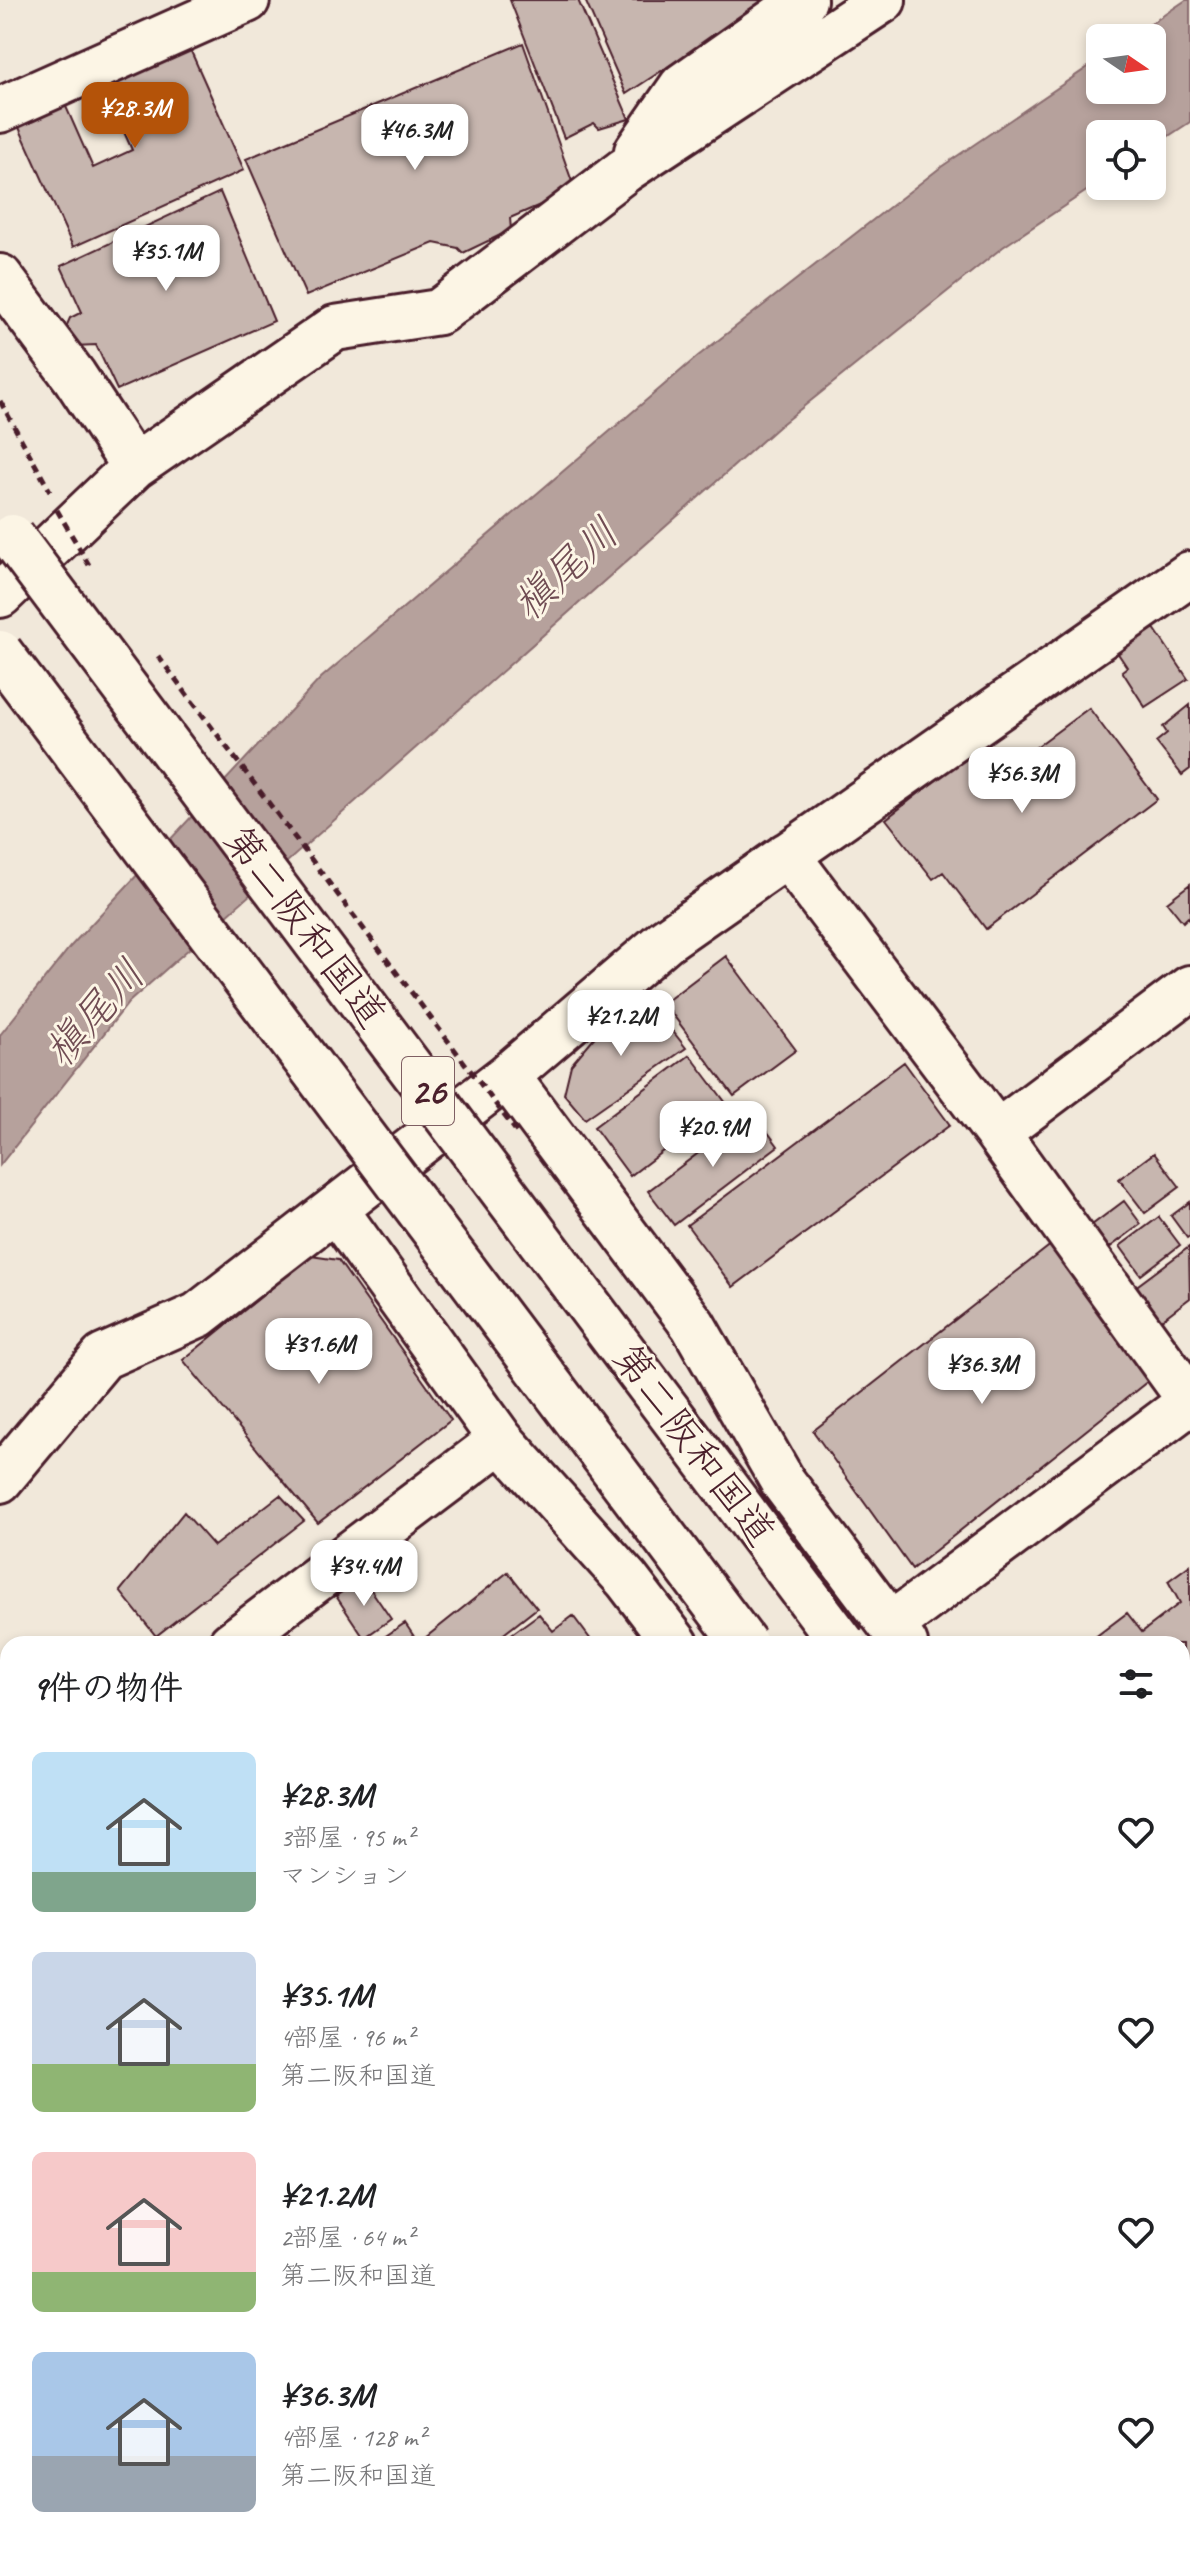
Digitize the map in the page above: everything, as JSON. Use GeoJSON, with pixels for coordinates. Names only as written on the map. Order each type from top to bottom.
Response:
{"type":"FeatureCollection","features":[{"type":"Feature","properties":{"kind":"main road"},"geometry":{"type":"LineString","coordinates":[[0,110],[247,0]]}},
{"type":"Feature","properties":{"kind":"main road"},"geometry":{"type":"LineString","coordinates":[[625,170],[682,86],[804,0]]}},
{"type":"Feature","properties":{"kind":"main road"},"geometry":{"type":"LineString","coordinates":[[0,595],[134,467],[335,328],[439,312],[625,170],[883,0]]}},
{"type":"Feature","properties":{"kind":"main road"},"geometry":{"type":"LineString","coordinates":[[0,277],[74,376],[134,467]]}},
{"type":"Feature","properties":{"kind":"main road","name":"第二阪和国道"},"geometry":{"type":"LineString","coordinates":[[6,526],[837,1636]]}},
{"type":"Feature","properties":{"kind":"main road"},"geometry":{"type":"LineString","coordinates":[[0,1480],[103,1357],[198,1315],[507,1076],[666,940],[1190,574]]}},
{"type":"Feature","properties":{"kind":"main road","name":"第二阪和国道"},"geometry":{"type":"LineString","coordinates":[[0,653],[739,1636]]}},
{"type":"Feature","properties":{"kind":"main road"},"geometry":{"type":"LineString","coordinates":[[507,1076],[693,1325],[783,1482],[898,1635],[1190,1401],[997,1133],[787,855]]}},
{"type":"Feature","properties":{"kind":"main road"},"geometry":{"type":"LineString","coordinates":[[997,1133],[1190,988]]}},
{"type":"Feature","properties":{"kind":"main road"},"geometry":{"type":"LineString","coordinates":[[335,1209],[501,1440],[627,1580],[670,1636]]}},
{"type":"Feature","properties":{"kind":"main road"},"geometry":{"type":"LineString","coordinates":[[242,1636],[501,1440]]}},
{"type":"Feature","properties":{"kind":"path"},"geometry":{"type":"LineString","coordinates":[[0,401],[52,494],[57,510],[98,576]]}},
{"type":"Feature","properties":{"kind":"path"},"geometry":{"type":"LineString","coordinates":[[155,652],[519,1135]]}},
{"type":"Feature","properties":{"kind":"water","name":"槇尾川"},"geometry":{"type":"Polygon","coordinates":[[[1190,0],[1190,122],[1166,138],[1166,120],[1086,120],[1086,191],[1003,247],[778,427],[129,1002],[0,1165],[0,1035],[70,947],[321,678],[698,356],[941,167],[1086,69],[1086,104],[1166,104],[1166,24],[1151,24],[1190,0]]]}},
{"type":"Feature","properties":{"kind":"building"},"geometry":{"type":"Polygon","coordinates":[[[510,0],[578,0],[629,119],[599,128],[594,123],[564,138],[510,0]]]}},
{"type":"Feature","properties":{"kind":"building"},"geometry":{"type":"Polygon","coordinates":[[[585,0],[770,0],[626,94],[585,0]]]}},
{"type":"Feature","properties":{"kind":"building"},"geometry":{"type":"Polygon","coordinates":[[[523,43],[575,190],[510,218],[511,230],[463,253],[458,248],[434,243],[306,296],[246,159],[523,43]]]}},
{"type":"Feature","properties":{"kind":"building"},"geometry":{"type":"Polygon","coordinates":[[[190,49],[244,170],[73,247],[17,123],[64,102],[93,168],[132,150],[104,87],[190,49]]]}},
{"type":"Feature","properties":{"kind":"building"},"geometry":{"type":"Polygon","coordinates":[[[220,192],[274,321],[117,390],[96,345],[73,346],[66,327],[70,318],[82,312],[61,266],[220,192]]]}},
{"type":"Feature","properties":{"kind":"building"},"geometry":{"type":"Polygon","coordinates":[[[1154,628],[1188,679],[1145,707],[1122,671],[1127,667],[1117,652],[1154,628]]]}},
{"type":"Feature","properties":{"kind":"building"},"geometry":{"type":"Polygon","coordinates":[[[1190,705],[1190,769],[1182,775],[1156,742],[1167,733],[1163,727],[1190,705]]]}},
{"type":"Feature","properties":{"kind":"building"},"geometry":{"type":"Polygon","coordinates":[[[1089,708],[1157,799],[986,929],[943,872],[933,879],[886,819],[986,741],[1008,768],[1089,708]]]}},
{"type":"Feature","properties":{"kind":"building"},"geometry":{"type":"Polygon","coordinates":[[[1190,884],[1190,920],[1188,917],[1183,922],[1167,902],[1190,884]]]}},
{"type":"Feature","properties":{"kind":"building"},"geometry":{"type":"Polygon","coordinates":[[[726,956],[796,1050],[734,1096],[664,1003],[726,956]]]}},
{"type":"Feature","properties":{"kind":"building"},"geometry":{"type":"Polygon","coordinates":[[[645,996],[686,1048],[585,1119],[564,1094],[571,1065],[597,1034],[645,996]]]}},
{"type":"Feature","properties":{"kind":"building"},"geometry":{"type":"Polygon","coordinates":[[[690,1055],[726,1103],[630,1176],[594,1127],[690,1055]]]}},
{"type":"Feature","properties":{"kind":"building"},"geometry":{"type":"Polygon","coordinates":[[[904,1062],[950,1125],[733,1287],[687,1225],[904,1062]]]}},
{"type":"Feature","properties":{"kind":"building"},"geometry":{"type":"Polygon","coordinates":[[[753,1112],[778,1146],[674,1225],[648,1191],[753,1112]]]}},
{"type":"Feature","properties":{"kind":"building"},"geometry":{"type":"Polygon","coordinates":[[[1154,1153],[1180,1187],[1145,1213],[1119,1179],[1154,1153]]]}},
{"type":"Feature","properties":{"kind":"building"},"geometry":{"type":"Polygon","coordinates":[[[1124,1201],[1141,1224],[1109,1248],[1092,1225],[1124,1201]]]}},
{"type":"Feature","properties":{"kind":"building"},"geometry":{"type":"Polygon","coordinates":[[[1190,1202],[1190,1236],[1187,1238],[1171,1216],[1190,1202]]]}},
{"type":"Feature","properties":{"kind":"building"},"geometry":{"type":"Polygon","coordinates":[[[1159,1217],[1180,1245],[1141,1275],[1120,1246],[1159,1217]]]}},
{"type":"Feature","properties":{"kind":"building"},"geometry":{"type":"Polygon","coordinates":[[[1052,1244],[1153,1377],[912,1569],[813,1431],[1052,1244]]]}},
{"type":"Feature","properties":{"kind":"building"},"geometry":{"type":"Polygon","coordinates":[[[1189,1247],[1190,1298],[1160,1321],[1134,1288],[1189,1247]]]}},
{"type":"Feature","properties":{"kind":"building"},"geometry":{"type":"Polygon","coordinates":[[[311,1256],[338,1260],[451,1420],[318,1523],[183,1360],[311,1256]]]}},
{"type":"Feature","properties":{"kind":"building"},"geometry":{"type":"Polygon","coordinates":[[[280,1495],[304,1521],[156,1636],[120,1591],[184,1512],[214,1546],[280,1495]]]}},
{"type":"Feature","properties":{"kind":"building"},"geometry":{"type":"Polygon","coordinates":[[[1190,1565],[1190,1636],[1097,1636],[1127,1613],[1142,1632],[1180,1603],[1168,1581],[1190,1565]]]}},
{"type":"Feature","properties":{"kind":"building"},"geometry":{"type":"Polygon","coordinates":[[[508,1572],[537,1608],[501,1636],[428,1636],[508,1572]]]}},
{"type":"Feature","properties":{"kind":"building"},"geometry":{"type":"Polygon","coordinates":[[[363,1578],[391,1619],[363,1636],[336,1596],[363,1578]]]}},
{"type":"Feature","properties":{"kind":"building"},"geometry":{"type":"Polygon","coordinates":[[[539,1614],[553,1631],[573,1616],[588,1636],[509,1636],[539,1614]]]}},
{"type":"Feature","properties":{"kind":"building"},"geometry":{"type":"Polygon","coordinates":[[[405,1623],[414,1636],[386,1636],[405,1623]]]}}]}
